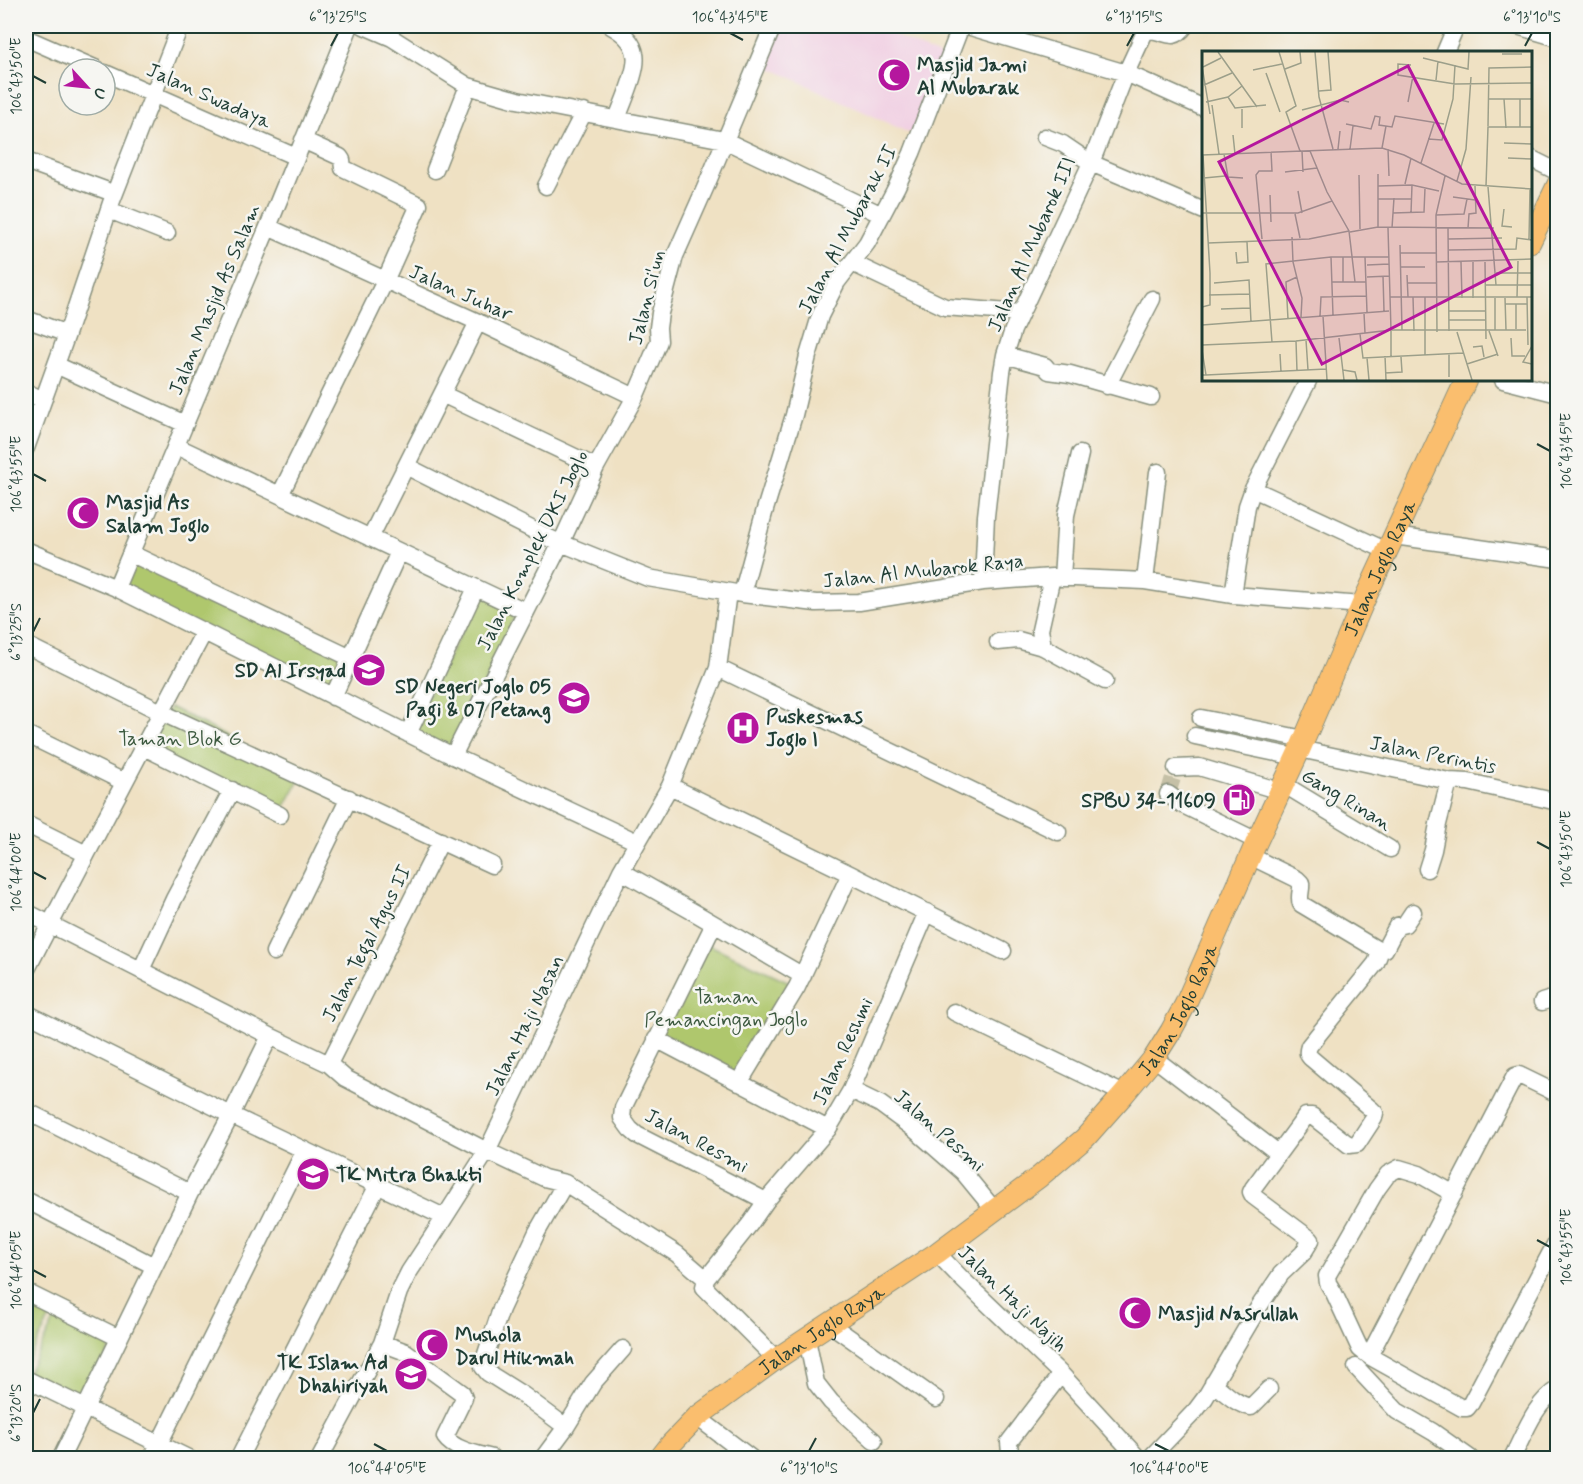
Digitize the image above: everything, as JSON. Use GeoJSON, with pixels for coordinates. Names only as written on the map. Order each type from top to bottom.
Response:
{"type":"FeatureCollection","features":[{"type":"Feature","properties":{"kind":"main road"},"geometry":{"type":"LineString","coordinates":[[1532,238],[1557,184]]}},
{"type":"Feature","properties":{"kind":"main road","name":"Jalan Joglo Raya"},"geometry":{"type":"LineString","coordinates":[[660,1458],[698,1417],[776,1359],[937,1253],[1039,1177],[1085,1137],[1154,1058],[1185,1005],[1362,605],[1466,381]]}},
{"type":"Feature","properties":{"kind":"street"},"geometry":{"type":"LineString","coordinates":[[26,448],[67,334],[108,201],[180,26]]}},
{"type":"Feature","properties":{"kind":"street","name":"Jalan Masjid As Salam"},"geometry":{"type":"LineString","coordinates":[[116,588],[350,26]]}},
{"type":"Feature","properties":{"kind":"street"},"geometry":{"type":"LineString","coordinates":[[364,26],[392,38],[468,86],[517,99],[724,140],[882,215]]}},
{"type":"Feature","properties":{"kind":"street"},"geometry":{"type":"LineString","coordinates":[[611,26],[631,43],[636,60],[617,119]]}},
{"type":"Feature","properties":{"kind":"street"},"geometry":{"type":"LineString","coordinates":[[724,140],[773,26]]}},
{"type":"Feature","properties":{"kind":"street","name":"Jalan Al Mubarak II"},"geometry":{"type":"LineString","coordinates":[[718,668],[735,593],[764,513],[794,415],[820,316],[837,282],[867,243],[882,215],[912,153],[961,26]]}},
{"type":"Feature","properties":{"kind":"street"},"geometry":{"type":"LineString","coordinates":[[967,26],[1126,73],[1202,108]]}},
{"type":"Feature","properties":{"kind":"street","name":"Jalan Al Mubarok III"},"geometry":{"type":"LineString","coordinates":[[983,582],[986,516],[1005,355],[1013,330],[1091,163],[1126,73],[1146,32],[1153,30],[1173,36],[1185,26]]}},
{"type":"Feature","properties":{"kind":"street"},"geometry":{"type":"LineString","coordinates":[[1445,51],[1456,26]]}},
{"type":"Feature","properties":{"kind":"street"},"geometry":{"type":"LineString","coordinates":[[1517,26],[1557,38]]}},
{"type":"Feature","properties":{"kind":"street"},"geometry":{"type":"LineString","coordinates":[[26,38],[70,57]]}},
{"type":"Feature","properties":{"kind":"street","name":"Jalan Swadaya"},"geometry":{"type":"LineString","coordinates":[[117,78],[296,157]]}},
{"type":"Feature","properties":{"kind":"street"},"geometry":{"type":"LineString","coordinates":[[435,170],[468,86]]}},
{"type":"Feature","properties":{"kind":"street"},"geometry":{"type":"LineString","coordinates":[[546,186],[584,112]]}},
{"type":"Feature","properties":{"kind":"street"},"geometry":{"type":"LineString","coordinates":[[1045,137],[1063,144],[1091,163],[1202,211]]}},
{"type":"Feature","properties":{"kind":"street"},"geometry":{"type":"LineString","coordinates":[[280,495],[385,281],[419,205],[343,168],[340,157],[303,140]]}},
{"type":"Feature","properties":{"kind":"street","name":"Jalan Si'un"},"geometry":{"type":"LineString","coordinates":[[635,397],[659,341],[660,313],[675,256],[724,140]]}},
{"type":"Feature","properties":{"kind":"street"},"geometry":{"type":"LineString","coordinates":[[1532,159],[1557,172]]}},
{"type":"Feature","properties":{"kind":"street"},"geometry":{"type":"LineString","coordinates":[[26,161],[167,233]]}},
{"type":"Feature","properties":{"kind":"street","name":"Jalan Juhar"},"geometry":{"type":"LineString","coordinates":[[268,227],[478,322],[635,397]]}},
{"type":"Feature","properties":{"kind":"street"},"geometry":{"type":"LineString","coordinates":[[852,263],[945,307],[1021,313]]}},
{"type":"Feature","properties":{"kind":"street"},"geometry":{"type":"LineString","coordinates":[[1107,386],[1152,299]]}},
{"type":"Feature","properties":{"kind":"street"},"geometry":{"type":"LineString","coordinates":[[26,320],[67,334]]}},
{"type":"Feature","properties":{"kind":"street"},"geometry":{"type":"LineString","coordinates":[[370,538],[478,322]]}},
{"type":"Feature","properties":{"kind":"street"},"geometry":{"type":"LineString","coordinates":[[1005,355],[1045,366],[1049,371],[1070,374],[1151,397]]}},
{"type":"Feature","properties":{"kind":"street"},"geometry":{"type":"LineString","coordinates":[[56,365],[185,424]]}},
{"type":"Feature","properties":{"kind":"street"},"geometry":{"type":"LineString","coordinates":[[1233,595],[1247,506],[1253,489],[1308,381]]}},
{"type":"Feature","properties":{"kind":"street"},"geometry":{"type":"LineString","coordinates":[[1507,381],[1557,394]]}},
{"type":"Feature","properties":{"kind":"street"},"geometry":{"type":"LineString","coordinates":[[26,392],[43,400]]}},
{"type":"Feature","properties":{"kind":"street"},"geometry":{"type":"LineString","coordinates":[[442,394],[596,467]]}},
{"type":"Feature","properties":{"kind":"street","name":"Jalan Komplek DKI Joglo"},"geometry":{"type":"LineString","coordinates":[[453,756],[561,543],[596,467],[635,397]]}},
{"type":"Feature","properties":{"kind":"street"},"geometry":{"type":"LineString","coordinates":[[176,446],[525,611]]}},
{"type":"Feature","properties":{"kind":"street"},"geometry":{"type":"LineString","coordinates":[[1043,647],[1040,630],[1057,578],[1066,515],[1080,454]]}},
{"type":"Feature","properties":{"kind":"street","name":"Jalan Al Mubarok Raya"},"geometry":{"type":"LineString","coordinates":[[406,466],[561,543],[648,578],[735,593],[816,603],[859,602],[983,582],[1057,578],[1145,581],[1233,595],[1362,605]]}},
{"type":"Feature","properties":{"kind":"street"},"geometry":{"type":"LineString","coordinates":[[1145,581],[1158,472]]}},
{"type":"Feature","properties":{"kind":"street"},"geometry":{"type":"LineString","coordinates":[[1253,489],[1390,543],[1557,559]]}},
{"type":"Feature","properties":{"kind":"street"},"geometry":{"type":"LineString","coordinates":[[26,550],[116,588],[453,756],[637,842]]}},
{"type":"Feature","properties":{"kind":"street"},"geometry":{"type":"LineString","coordinates":[[333,697],[399,552]]}},
{"type":"Feature","properties":{"kind":"street"},"geometry":{"type":"LineString","coordinates":[[132,554],[351,658]]}},
{"type":"Feature","properties":{"kind":"street"},"geometry":{"type":"LineString","coordinates":[[408,734],[476,588]]}},
{"type":"Feature","properties":{"kind":"street"},"geometry":{"type":"LineString","coordinates":[[26,971],[204,633]]}},
{"type":"Feature","properties":{"kind":"street"},"geometry":{"type":"LineString","coordinates":[[998,642],[1018,640],[1043,647],[1106,681]]}},
{"type":"Feature","properties":{"kind":"street"},"geometry":{"type":"LineString","coordinates":[[26,645],[162,712],[492,865]]}},
{"type":"Feature","properties":{"kind":"street"},"geometry":{"type":"LineString","coordinates":[[718,668],[1058,832]]}},
{"type":"Feature","properties":{"kind":"street","name":"Jalan Haji Nasan"},"geometry":{"type":"LineString","coordinates":[[320,1458],[382,1343],[399,1292],[409,1272],[487,1151],[621,871],[670,786],[718,668]]}},
{"type":"Feature","properties":{"kind":"street"},"geometry":{"type":"LineString","coordinates":[[1201,718],[1300,748]]}},
{"type":"Feature","properties":{"kind":"street"},"geometry":{"type":"LineString","coordinates":[[26,734],[124,782]]}},
{"type":"Feature","properties":{"kind":"street"},"geometry":{"type":"LineString","coordinates":[[1195,736],[1300,748]]}},
{"type":"Feature","properties":{"kind":"street"},"geometry":{"type":"LineString","coordinates":[[144,747],[280,815]]}},
{"type":"Feature","properties":{"kind":"street","name":"Jalan Perintis"},"geometry":{"type":"LineString","coordinates":[[1300,748],[1557,802]]}},
{"type":"Feature","properties":{"kind":"street","name":"Gang Rinan"},"geometry":{"type":"LineString","coordinates":[[1176,768],[1199,767],[1282,788],[1390,849]]}},
{"type":"Feature","properties":{"kind":"street"},"geometry":{"type":"LineString","coordinates":[[1427,868],[1449,781]]}},
{"type":"Feature","properties":{"kind":"street"},"geometry":{"type":"LineString","coordinates":[[670,786],[1003,951]]}},
{"type":"Feature","properties":{"kind":"street"},"geometry":{"type":"LineString","coordinates":[[141,970],[174,899],[232,790]]}},
{"type":"Feature","properties":{"kind":"street"},"geometry":{"type":"LineString","coordinates":[[1168,794],[1298,879],[1302,890],[1299,898],[1301,904],[1378,950],[1385,949],[1397,926],[1405,924],[1413,912]]}},
{"type":"Feature","properties":{"kind":"street"},"geometry":{"type":"LineString","coordinates":[[274,952],[349,798]]}},
{"type":"Feature","properties":{"kind":"street"},"geometry":{"type":"LineString","coordinates":[[26,824],[86,854]]}},
{"type":"Feature","properties":{"kind":"street","name":"Jalan Tegal Agus II"},"geometry":{"type":"LineString","coordinates":[[329,1064],[441,841]]}},
{"type":"Feature","properties":{"kind":"street"},"geometry":{"type":"LineString","coordinates":[[621,871],[803,976]]}},
{"type":"Feature","properties":{"kind":"street"},"geometry":{"type":"LineString","coordinates":[[739,1083],[803,976],[850,874]]}},
{"type":"Feature","properties":{"kind":"street"},"geometry":{"type":"LineString","coordinates":[[26,912],[329,1064],[345,1078],[487,1151],[544,1178],[565,1183],[677,1254],[706,1280],[704,1287],[776,1359]]}},
{"type":"Feature","properties":{"kind":"street","name":"Jalan Reshmi"},"geometry":{"type":"LineString","coordinates":[[706,1280],[750,1224],[765,1200],[828,1129],[851,1090],[927,912]]}},
{"type":"Feature","properties":{"kind":"street"},"geometry":{"type":"LineString","coordinates":[[714,924],[656,1039],[828,1129]]}},
{"type":"Feature","properties":{"kind":"street"},"geometry":{"type":"LineString","coordinates":[[1150,1458],[1196,1410],[1260,1305],[1281,1274],[1303,1253],[1311,1240],[1252,1195],[1251,1191],[1308,1115],[1349,1145],[1357,1144],[1374,1118],[1373,1110],[1312,1059],[1307,1051],[1376,963],[1378,950]]}},
{"type":"Feature","properties":{"kind":"street"},"geometry":{"type":"LineString","coordinates":[[954,1012],[1124,1094]]}},
{"type":"Feature","properties":{"kind":"street"},"geometry":{"type":"LineString","coordinates":[[26,1013],[231,1115],[444,1216]]}},
{"type":"Feature","properties":{"kind":"street"},"geometry":{"type":"LineString","coordinates":[[61,1458],[118,1338],[270,1036]]}},
{"type":"Feature","properties":{"kind":"street","name":"Jalan Resmi"},"geometry":{"type":"LineString","coordinates":[[656,1039],[623,1108],[622,1118],[637,1135],[765,1200]]}},
{"type":"Feature","properties":{"kind":"street"},"geometry":{"type":"LineString","coordinates":[[1154,1058],[1278,1153]]}},
{"type":"Feature","properties":{"kind":"street"},"geometry":{"type":"LineString","coordinates":[[1362,1362],[1454,1194],[1515,1076],[1519,1075],[1557,1094]]}},
{"type":"Feature","properties":{"kind":"street","name":"Jalan Pesmi"},"geometry":{"type":"LineString","coordinates":[[851,1090],[879,1104],[914,1129],[963,1172],[995,1211]]}},
{"type":"Feature","properties":{"kind":"street"},"geometry":{"type":"LineString","coordinates":[[26,1111],[190,1193]]}},
{"type":"Feature","properties":{"kind":"street"},"geometry":{"type":"LineString","coordinates":[[156,1452],[304,1150]]}},
{"type":"Feature","properties":{"kind":"street"},"geometry":{"type":"LineString","coordinates":[[1454,1194],[1419,1174],[1399,1168],[1393,1170],[1377,1189],[1327,1276],[1328,1283],[1360,1349],[1362,1362],[1397,1411],[1433,1431],[1470,1458]]}},
{"type":"Feature","properties":{"kind":"street"},"geometry":{"type":"LineString","coordinates":[[565,1183],[537,1232],[501,1309],[483,1367],[488,1373],[566,1426]]}},
{"type":"Feature","properties":{"kind":"street"},"geometry":{"type":"LineString","coordinates":[[238,1458],[378,1185]]}},
{"type":"Feature","properties":{"kind":"street"},"geometry":{"type":"LineString","coordinates":[[26,1200],[154,1266]]}},
{"type":"Feature","properties":{"kind":"street"},"geometry":{"type":"LineString","coordinates":[[1362,1362],[1462,1408],[1467,1408],[1557,1239]]}},
{"type":"Feature","properties":{"kind":"street","name":"Jalan Haji Najih"},"geometry":{"type":"LineString","coordinates":[[937,1253],[1061,1374],[1138,1458]]}},
{"type":"Feature","properties":{"kind":"street"},"geometry":{"type":"LineString","coordinates":[[26,1292],[118,1338]]}},
{"type":"Feature","properties":{"kind":"street"},"geometry":{"type":"LineString","coordinates":[[830,1324],[936,1399]]}},
{"type":"Feature","properties":{"kind":"street"},"geometry":{"type":"LineString","coordinates":[[807,1339],[816,1383],[831,1402],[874,1441]]}},
{"type":"Feature","properties":{"kind":"street"},"geometry":{"type":"LineString","coordinates":[[382,1343],[406,1352],[464,1395],[445,1437],[450,1443],[461,1448],[492,1458]]}},
{"type":"Feature","properties":{"kind":"street"},"geometry":{"type":"LineString","coordinates":[[543,1458],[593,1383],[624,1349]]}},
{"type":"Feature","properties":{"kind":"street","name":"Jalan Haji Najih"},"geometry":{"type":"LineString","coordinates":[[1014,1458],[1010,1452],[1009,1442],[1061,1374]]}},
{"type":"Feature","properties":{"kind":"street"},"geometry":{"type":"LineString","coordinates":[[26,1380],[85,1408],[156,1452],[188,1458]]}},
{"type":"Feature","properties":{"kind":"street"},"geometry":{"type":"LineString","coordinates":[[1213,1383],[1248,1408],[1269,1389]]}},
{"type":"Feature","properties":{"kind":"street"},"geometry":{"type":"LineString","coordinates":[[1512,1458],[1540,1403],[1557,1389]]}},
{"type":"Feature","properties":{"kind":"street"},"geometry":{"type":"LineString","coordinates":[[698,1417],[751,1458]]}},
{"type":"Feature","properties":{"kind":"shaded area"},"geometry":{"type":"Polygon","coordinates":[[[775,26],[874,26],[946,59],[911,134],[758,62],[775,26]]]}},
{"type":"Feature","properties":{"kind":"green space"},"geometry":{"type":"Polygon","coordinates":[[[132,554],[351,658],[333,697],[116,588],[132,554]]]}},
{"type":"Feature","properties":{"kind":"green space"},"geometry":{"type":"Polygon","coordinates":[[[483,591],[518,608],[453,756],[408,734],[483,591]]]}},
{"type":"Feature","properties":{"kind":"green space","name":"Taman Blok G"},"geometry":{"type":"Polygon","coordinates":[[[170,707],[302,775],[280,815],[147,748],[170,707]]]}},
{"type":"Feature","properties":{"kind":"green space","name":"Taman Pemancingan Joglo"},"geometry":{"type":"Polygon","coordinates":[[[701,941],[796,985],[742,1082],[658,1038],[701,941]]]}},
{"type":"Feature","properties":{"kind":"green space"},"geometry":{"type":"Polygon","coordinates":[[[26,1303],[51,1316],[26,1364],[26,1303]]]}},
{"type":"Feature","properties":{"kind":"green space"},"geometry":{"type":"Polygon","coordinates":[[[60,1309],[113,1343],[84,1400],[26,1376],[60,1309]]]}},
{"type":"Feature","properties":{"kind":"tunnel"},"geometry":{"type":"LineString","coordinates":[[1168,794],[1176,768]]}},
{"type":"Feature","properties":{"kind":"place","name":"Masjid Jami Al Mubarak"},"geometry":{"type":"Point","coordinates":[894,75]}},
{"type":"Feature","properties":{"kind":"place","name":"Masjid As Salam Joglo"},"geometry":{"type":"Point","coordinates":[83,513]}},
{"type":"Feature","properties":{"kind":"place","name":"SD Al Irsyad"},"geometry":{"type":"Point","coordinates":[369,670]}},
{"type":"Feature","properties":{"kind":"place","name":"SD Negeri Joglo 05 Pagi & 07 Petang"},"geometry":{"type":"Point","coordinates":[574,698]}},
{"type":"Feature","properties":{"kind":"place","name":"Puskesmas Joglo I"},"geometry":{"type":"Point","coordinates":[743,728]}},
{"type":"Feature","properties":{"kind":"place","name":"SPBU 34-11609"},"geometry":{"type":"Point","coordinates":[1239,800]}},
{"type":"Feature","properties":{"kind":"place","name":"TK Mitra Bhakti"},"geometry":{"type":"Point","coordinates":[313,1174]}},
{"type":"Feature","properties":{"kind":"place","name":"Masjid Nasrullah"},"geometry":{"type":"Point","coordinates":[1135,1313]}},
{"type":"Feature","properties":{"kind":"place","name":"Mushola Darul Hikmah"},"geometry":{"type":"Point","coordinates":[432,1345]}},
{"type":"Feature","properties":{"kind":"place","name":"TK Islam Ad Dhahiriyah"},"geometry":{"type":"Point","coordinates":[411,1374]}}]}
